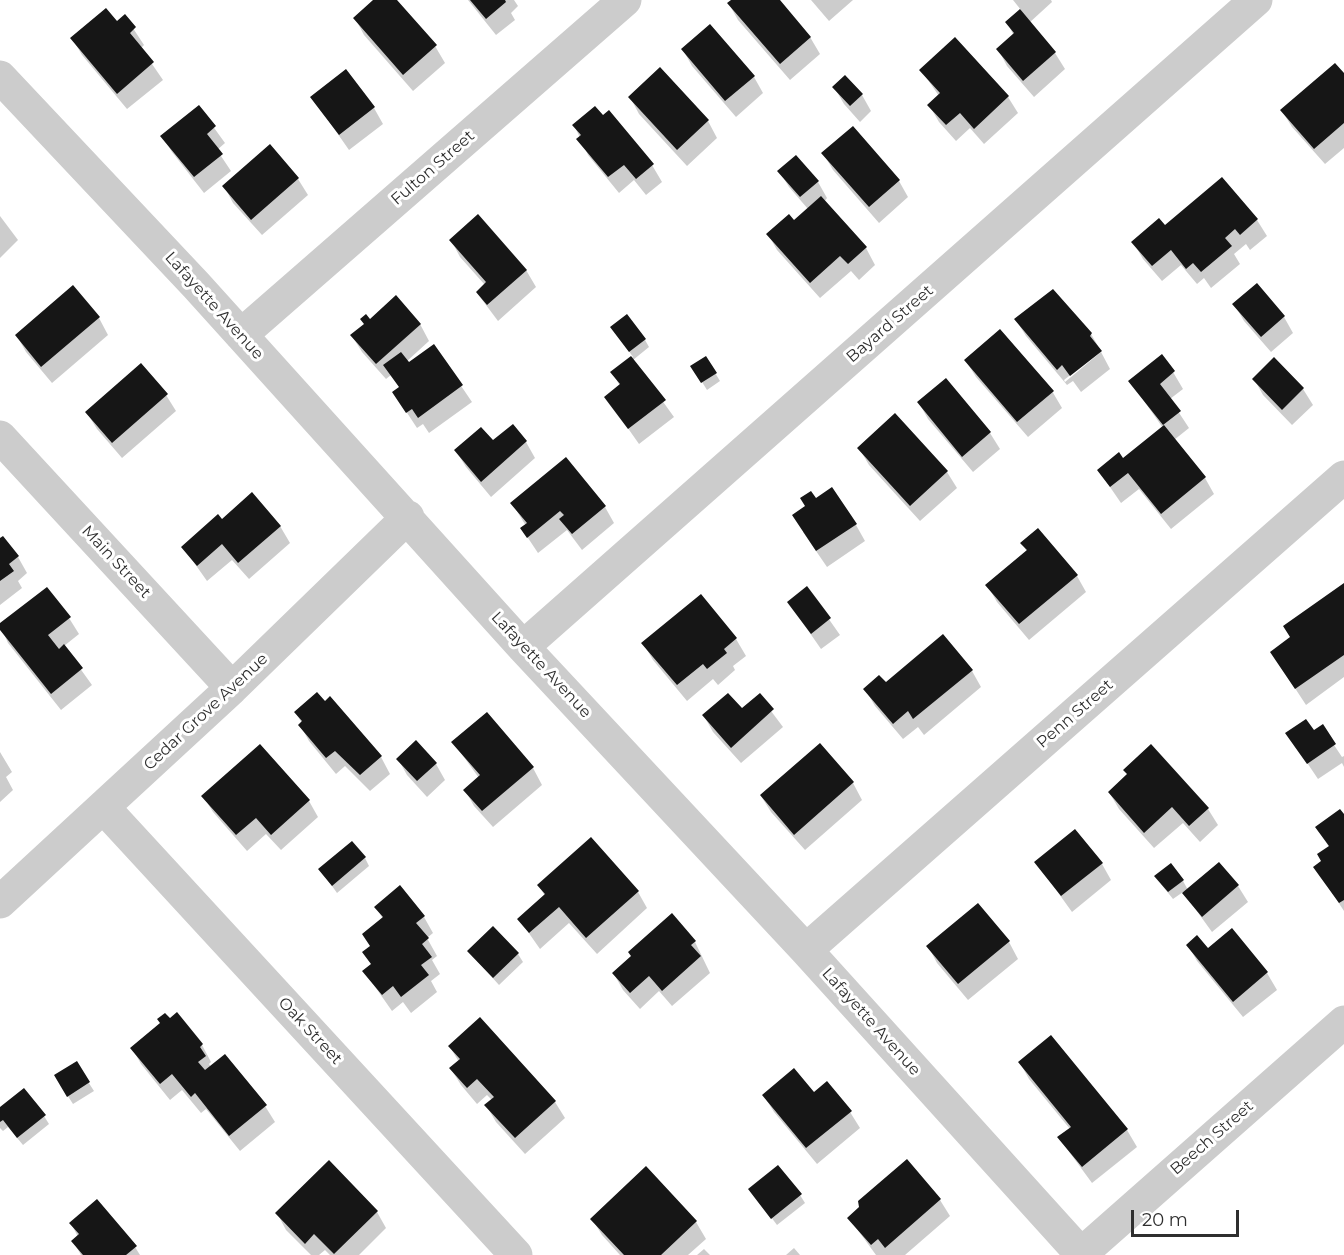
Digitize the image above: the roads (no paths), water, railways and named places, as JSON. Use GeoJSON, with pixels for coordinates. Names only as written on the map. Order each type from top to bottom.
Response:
{"type":"FeatureCollection","features":[{"type":"Feature","properties":{"kind":"street","name":"Fulton Street"},"geometry":{"type":"LineString","coordinates":[[241,335],[625,0]]}},
{"type":"Feature","properties":{"kind":"street","name":"Bayard Street"},"geometry":{"type":"LineString","coordinates":[[524,647],[1256,0]]}},
{"type":"Feature","properties":{"kind":"street","name":"Lafayette Avenue"},"geometry":{"type":"LineString","coordinates":[[0,77],[241,335],[524,647],[806,950],[1081,1255]]}},
{"type":"Feature","properties":{"kind":"street","name":"Main Street"},"geometry":{"type":"LineString","coordinates":[[0,437],[232,688]]}},
{"type":"Feature","properties":{"kind":"street","name":"Penn Street"},"geometry":{"type":"LineString","coordinates":[[806,950],[1344,477]]}},
{"type":"Feature","properties":{"kind":"street","name":"Cedar Grove Avenue"},"geometry":{"type":"LineString","coordinates":[[0,902],[232,688],[408,517]]}},
{"type":"Feature","properties":{"kind":"street","name":"Oak Street"},"geometry":{"type":"LineString","coordinates":[[104,808],[516,1255]]}},
{"type":"Feature","properties":{"kind":"street","name":"Beech Street"},"geometry":{"type":"LineString","coordinates":[[1081,1255],[1344,1022]]}}]}
